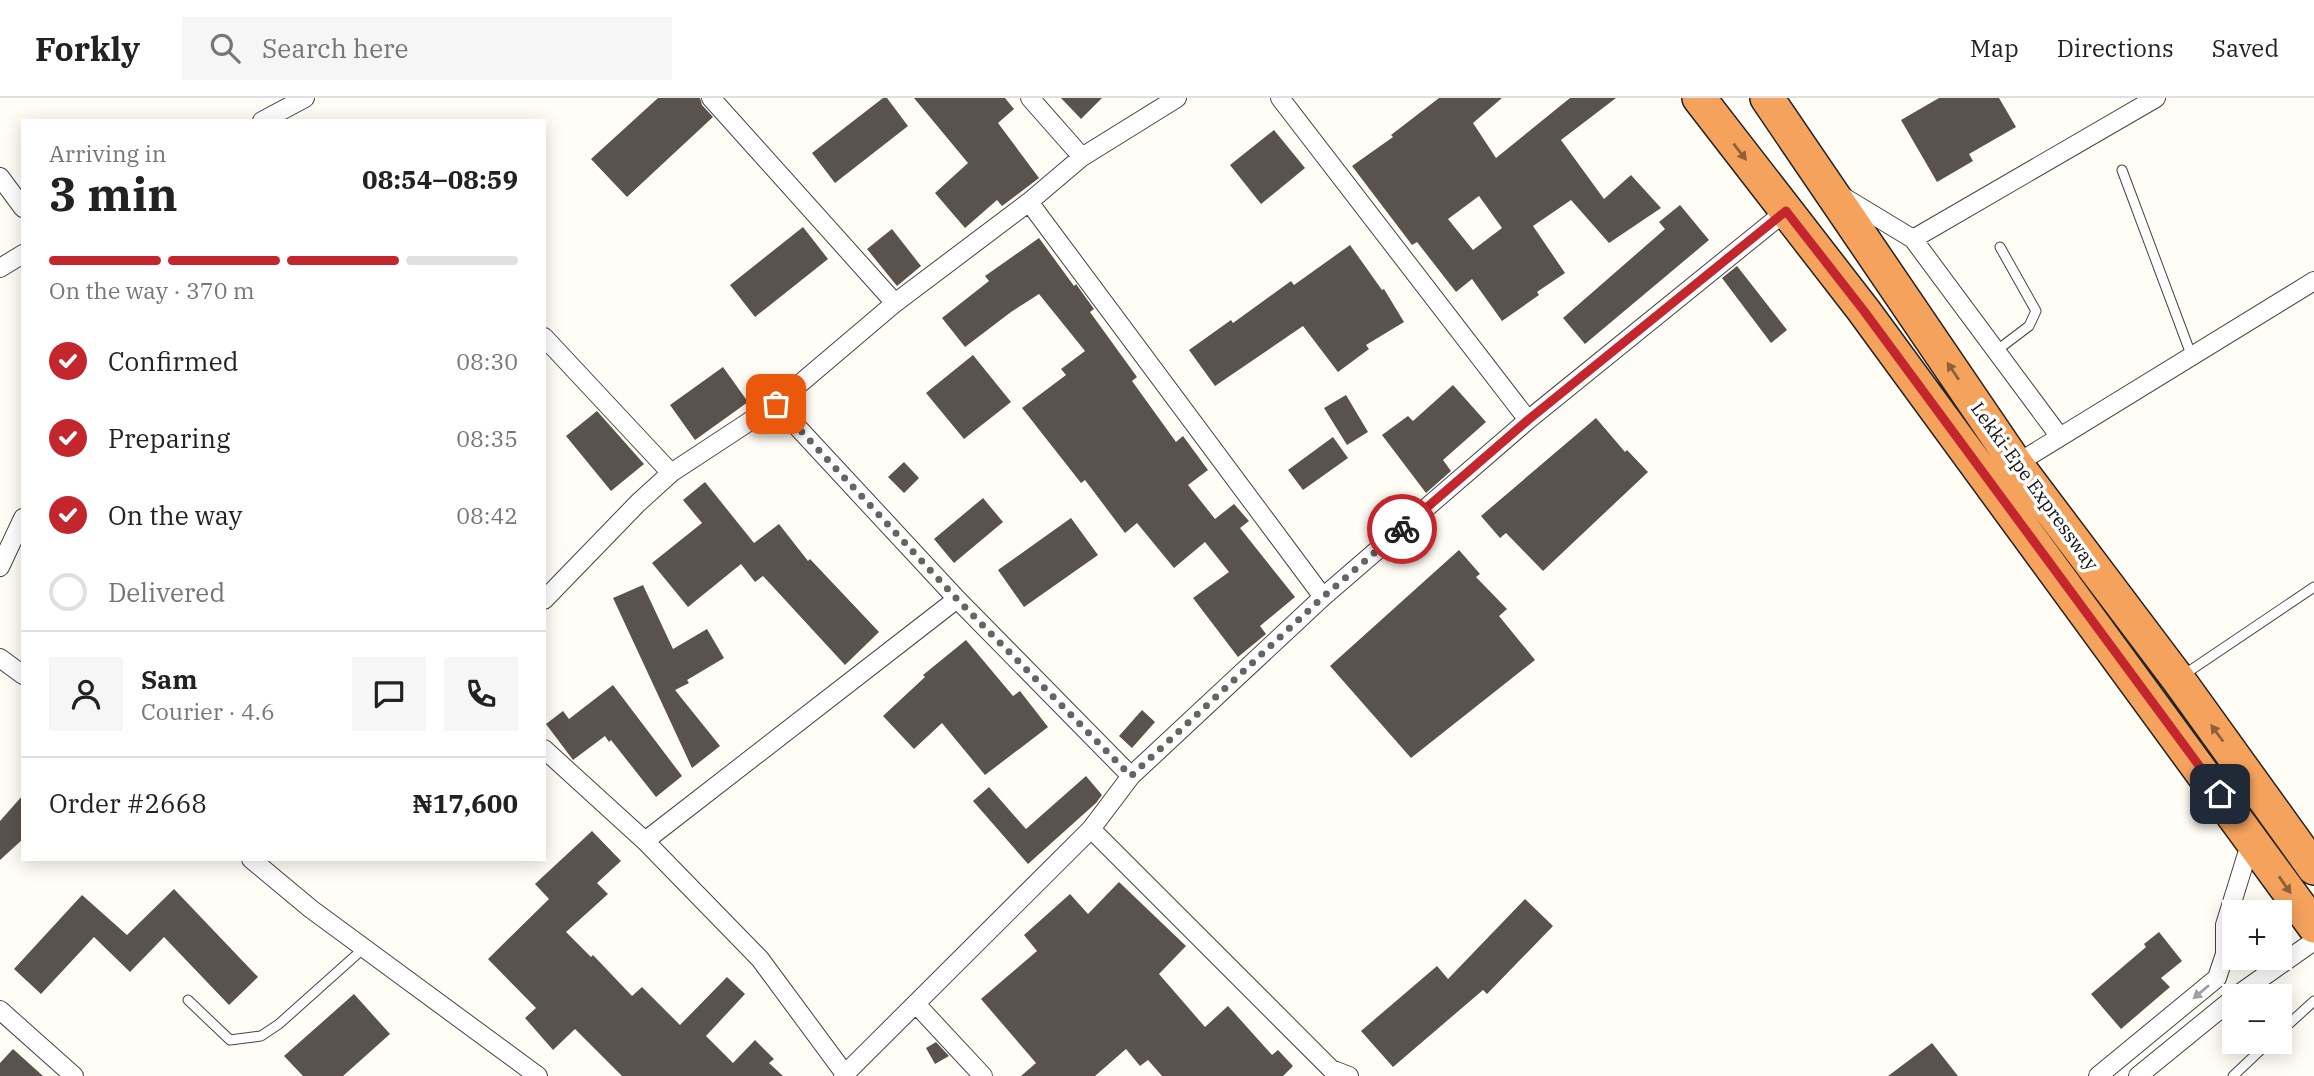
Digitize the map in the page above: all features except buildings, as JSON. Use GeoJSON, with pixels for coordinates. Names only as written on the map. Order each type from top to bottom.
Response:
{"type":"FeatureCollection","features":[{"type":"Feature","properties":{"kind":"highway","name":"Lekki-Epe Expressway"},"geometry":{"type":"LineString","coordinates":[[1699,98],[1864,311],[2314,926]]}},
{"type":"Feature","properties":{"kind":"highway","name":"Lekki-Epe Expressway"},"geometry":{"type":"LineString","coordinates":[[1767,98],[2016,464],[2178,679],[2314,868]]}},
{"type":"Feature","properties":{"kind":"street"},"geometry":{"type":"LineString","coordinates":[[266,119],[305,98]]}},
{"type":"Feature","properties":{"kind":"street"},"geometry":{"type":"LineString","coordinates":[[711,98],[895,303]]}},
{"type":"Feature","properties":{"kind":"street"},"geometry":{"type":"LineString","coordinates":[[1030,98],[1082,157]]}},
{"type":"Feature","properties":{"kind":"street"},"geometry":{"type":"LineString","coordinates":[[546,598],[638,503],[671,473],[776,404],[895,303],[1029,202],[1082,157],[1177,98]]}},
{"type":"Feature","properties":{"kind":"street"},"geometry":{"type":"LineString","coordinates":[[1280,98],[1528,420]]}},
{"type":"Feature","properties":{"kind":"street"},"geometry":{"type":"LineString","coordinates":[[1913,239],[2156,98]]}},
{"type":"Feature","properties":{"kind":"street"},"geometry":{"type":"LineString","coordinates":[[0,177],[21,205]]}},
{"type":"Feature","properties":{"kind":"street"},"geometry":{"type":"LineString","coordinates":[[1826,188],[1851,200],[1913,239],[2060,437]]}},
{"type":"Feature","properties":{"kind":"street"},"geometry":{"type":"LineString","coordinates":[[1029,202],[1323,597]]}},
{"type":"Feature","properties":{"kind":"street"},"geometry":{"type":"LineString","coordinates":[[546,751],[645,841],[760,959],[844,1075],[1091,829],[1131,776],[1323,597],[1528,420],[1786,211]]}},
{"type":"Feature","properties":{"kind":"street"},"geometry":{"type":"LineString","coordinates":[[0,268],[21,255]]}},
{"type":"Feature","properties":{"kind":"street"},"geometry":{"type":"LineString","coordinates":[[2016,464],[2314,281]]}},
{"type":"Feature","properties":{"kind":"street"},"geometry":{"type":"LineString","coordinates":[[546,339],[671,473]]}},
{"type":"Feature","properties":{"kind":"street"},"geometry":{"type":"LineString","coordinates":[[776,404],[957,599],[1131,776]]}},
{"type":"Feature","properties":{"kind":"street"},"geometry":{"type":"LineString","coordinates":[[0,567],[21,522]]}},
{"type":"Feature","properties":{"kind":"street"},"geometry":{"type":"LineString","coordinates":[[645,841],[957,599]]}},
{"type":"Feature","properties":{"kind":"street"},"geometry":{"type":"LineString","coordinates":[[0,658],[21,674]]}},
{"type":"Feature","properties":{"kind":"street"},"geometry":{"type":"LineString","coordinates":[[1091,829],[1327,1073],[1349,1076]]}},
{"type":"Feature","properties":{"kind":"street"},"geometry":{"type":"LineString","coordinates":[[2098,1076],[2217,978],[2225,954],[2225,925],[2252,838]]}},
{"type":"Feature","properties":{"kind":"street"},"geometry":{"type":"LineString","coordinates":[[253,861],[311,909],[538,1076]]}},
{"type":"Feature","properties":{"kind":"street"},"geometry":{"type":"LineString","coordinates":[[2252,984],[2314,941]]}},
{"type":"Feature","properties":{"kind":"street"},"geometry":{"type":"LineString","coordinates":[[916,1004],[982,1076]]}},
{"type":"Feature","properties":{"kind":"street"},"geometry":{"type":"LineString","coordinates":[[2138,1076],[2222,1007]]}},
{"type":"Feature","properties":{"kind":"street"},"geometry":{"type":"LineString","coordinates":[[0,1010],[74,1076]]}},
{"type":"Feature","properties":{"kind":"lane"},"geometry":{"type":"LineString","coordinates":[[2122,170],[2192,356]]}},
{"type":"Feature","properties":{"kind":"lane"},"geometry":{"type":"LineString","coordinates":[[1996,351],[2029,327],[2036,311],[2000,247]]}},
{"type":"Feature","properties":{"kind":"lane"},"geometry":{"type":"LineString","coordinates":[[2178,679],[2314,587]]}},
{"type":"Feature","properties":{"kind":"lane"},"geometry":{"type":"LineString","coordinates":[[188,1000],[230,1040],[261,1036],[279,1024],[365,948]]}},
{"type":"Feature","properties":{"kind":"lane"},"geometry":{"type":"LineString","coordinates":[[2292,1021],[2314,1001]]}},
{"type":"Feature","properties":{"kind":"lane"},"geometry":{"type":"LineString","coordinates":[[2233,1076],[2256,1054]]}},
{"type":"Feature","properties":{"kind":"way so far"},"geometry":{"type":"LineString","coordinates":[[776,404],[957,599],[1131,776],[1323,597],[1402,529]]}},
{"type":"Feature","properties":{"kind":"route"},"geometry":{"type":"LineString","coordinates":[[1402,529],[1528,420],[1786,211],[1864,311],[2220,794]]}}]}
